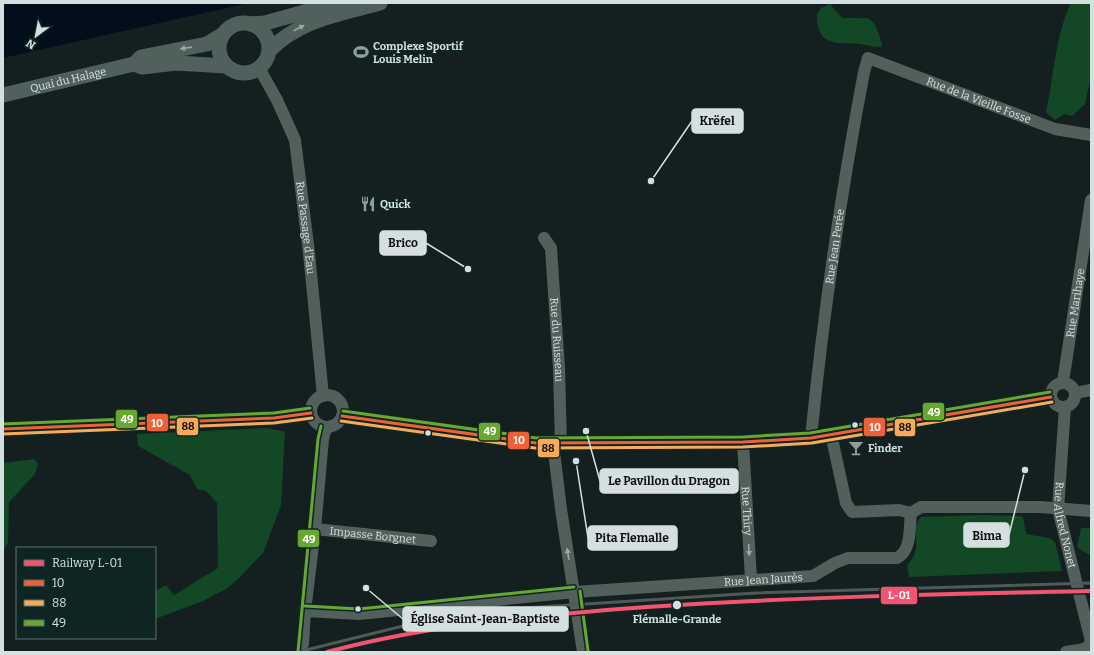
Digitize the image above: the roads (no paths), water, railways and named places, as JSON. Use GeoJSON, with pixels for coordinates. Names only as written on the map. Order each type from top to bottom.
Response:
{"type":"FeatureCollection","features":[{"type":"Feature","properties":{"kind":"main road","name":"Quai du Halage"},"geometry":{"type":"LineString","coordinates":[[3,95],[134,64],[141,57],[207,44],[222,36],[235,25],[265,23],[337,3]]}},
{"type":"Feature","properties":{"kind":"main road"},"geometry":{"type":"LineString","coordinates":[[268,51],[285,36],[305,25],[380,3]]}},
{"type":"Feature","properties":{"kind":"main road"},"geometry":{"type":"LineString","coordinates":[[251,24],[263,32],[266,38],[268,51],[267,58],[259,68]]}},
{"type":"Feature","properties":{"kind":"main road"},"geometry":{"type":"LineString","coordinates":[[222,36],[219,51],[226,66]]}},
{"type":"Feature","properties":{"kind":"main road","name":"Quai du Halage"},"geometry":{"type":"LineString","coordinates":[[134,64],[142,67],[189,63],[226,66],[232,70],[246,73],[259,68]]}},
{"type":"Feature","properties":{"kind":"street","name":"Rue de la Vieille Fosse"},"geometry":{"type":"LineString","coordinates":[[868,58],[1055,129],[1091,135]]}},
{"type":"Feature","properties":{"kind":"street","name":"Rue Jean Perée"},"geometry":{"type":"LineString","coordinates":[[811,438],[820,350],[841,203],[864,72],[868,58]]}},
{"type":"Feature","properties":{"kind":"street","name":"Rue Passage d'Eau"},"geometry":{"type":"LineString","coordinates":[[259,68],[277,100],[295,140],[309,253],[322,396]]}},
{"type":"Feature","properties":{"kind":"street","name":"Rue Marihaye"},"geometry":{"type":"LineString","coordinates":[[1063,382],[1087,242],[1091,200]]}},
{"type":"Feature","properties":{"kind":"street","name":"Rue du Ruisseau"},"geometry":{"type":"LineString","coordinates":[[544,238],[551,248],[559,368],[557,444],[562,516],[575,592],[583,652]]}},
{"type":"Feature","properties":{"kind":"street"},"geometry":{"type":"LineString","coordinates":[[1063,382],[1073,388],[1075,393],[1074,400],[1065,407],[1059,406],[1051,398],[1052,390],[1056,385],[1063,382]]}},
{"type":"Feature","properties":{"kind":"street"},"geometry":{"type":"LineString","coordinates":[[1075,393],[1091,390]]}},
{"type":"Feature","properties":{"kind":"street"},"geometry":{"type":"LineString","coordinates":[[322,396],[328,396],[338,400],[343,410],[342,416],[338,423],[326,427],[318,424],[311,413],[312,406],[316,400],[322,396]]}},
{"type":"Feature","properties":{"kind":"street"},"geometry":{"type":"LineString","coordinates":[[342,416],[426,429],[557,444],[743,442],[811,438],[1051,398]]}},
{"type":"Feature","properties":{"kind":"street","name":"Rue Alfred Nonet"},"geometry":{"type":"LineString","coordinates":[[1065,407],[1058,509],[1091,642]]}},
{"type":"Feature","properties":{"kind":"street"},"geometry":{"type":"LineString","coordinates":[[3,429],[274,418],[311,413]]}},
{"type":"Feature","properties":{"kind":"street"},"geometry":{"type":"LineString","coordinates":[[304,644],[305,611],[315,529],[323,439],[326,427]]}},
{"type":"Feature","properties":{"kind":"street"},"geometry":{"type":"LineString","coordinates":[[831,434],[846,503],[852,512],[899,510],[911,513],[921,507],[1040,507],[1091,511]]}},
{"type":"Feature","properties":{"kind":"street","name":"Rue Thiry"},"geometry":{"type":"LineString","coordinates":[[743,442],[751,579]]}},
{"type":"Feature","properties":{"kind":"street","name":"Rue Jean Jaurès"},"geometry":{"type":"LineString","coordinates":[[305,611],[359,614],[575,592],[813,576],[835,563],[848,558],[898,558],[904,555],[907,549],[911,513]]}},
{"type":"Feature","properties":{"kind":"street","name":"Impasse Borgnet"},"geometry":{"type":"LineString","coordinates":[[315,529],[431,541]]}},
{"type":"Feature","properties":{"kind":"street"},"geometry":{"type":"LineString","coordinates":[[1066,652],[1085,649],[1091,642]]}},
{"type":"Feature","properties":{"kind":"water"},"geometry":{"type":"Polygon","coordinates":[[[3,3],[249,3],[3,58],[3,3]]]}},
{"type":"Feature","properties":{"kind":"railway"},"geometry":{"type":"LineString","coordinates":[[298,652],[407,625],[524,608],[756,593],[1091,583]]}},
{"type":"Feature","properties":{"kind":"rail line","name":"L-01"},"geometry":{"type":"LineString","coordinates":[[327,652],[406,634],[526,617],[607,610],[814,598],[1091,591]]}},
{"type":"Feature","properties":{"kind":"place","name":"Complexe Sportif Louis Melin"},"geometry":{"type":"Point","coordinates":[361,52]}},
{"type":"Feature","properties":{"kind":"place","name":"Krëfel"},"geometry":{"type":"Point","coordinates":[651,181]}},
{"type":"Feature","properties":{"kind":"place","name":"Quick"},"geometry":{"type":"Point","coordinates":[368,204]}},
{"type":"Feature","properties":{"kind":"place","name":"Brico"},"geometry":{"type":"Point","coordinates":[468,269]}},
{"type":"Feature","properties":{"kind":"place","name":"Le Pavillon du Dragon"},"geometry":{"type":"Point","coordinates":[586,431]}},
{"type":"Feature","properties":{"kind":"place","name":"Finder"},"geometry":{"type":"Point","coordinates":[856,448]}},
{"type":"Feature","properties":{"kind":"place","name":"Pita Flemalle"},"geometry":{"type":"Point","coordinates":[576,461]}},
{"type":"Feature","properties":{"kind":"place","name":"Bima"},"geometry":{"type":"Point","coordinates":[1025,470]}},
{"type":"Feature","properties":{"kind":"place","name":"Église Saint-Jean-Baptiste"},"geometry":{"type":"Point","coordinates":[366,588]}},
{"type":"Feature","properties":{"kind":"place","name":"Flémalle-Grande"},"geometry":{"type":"Point","coordinates":[677,605]}}]}
